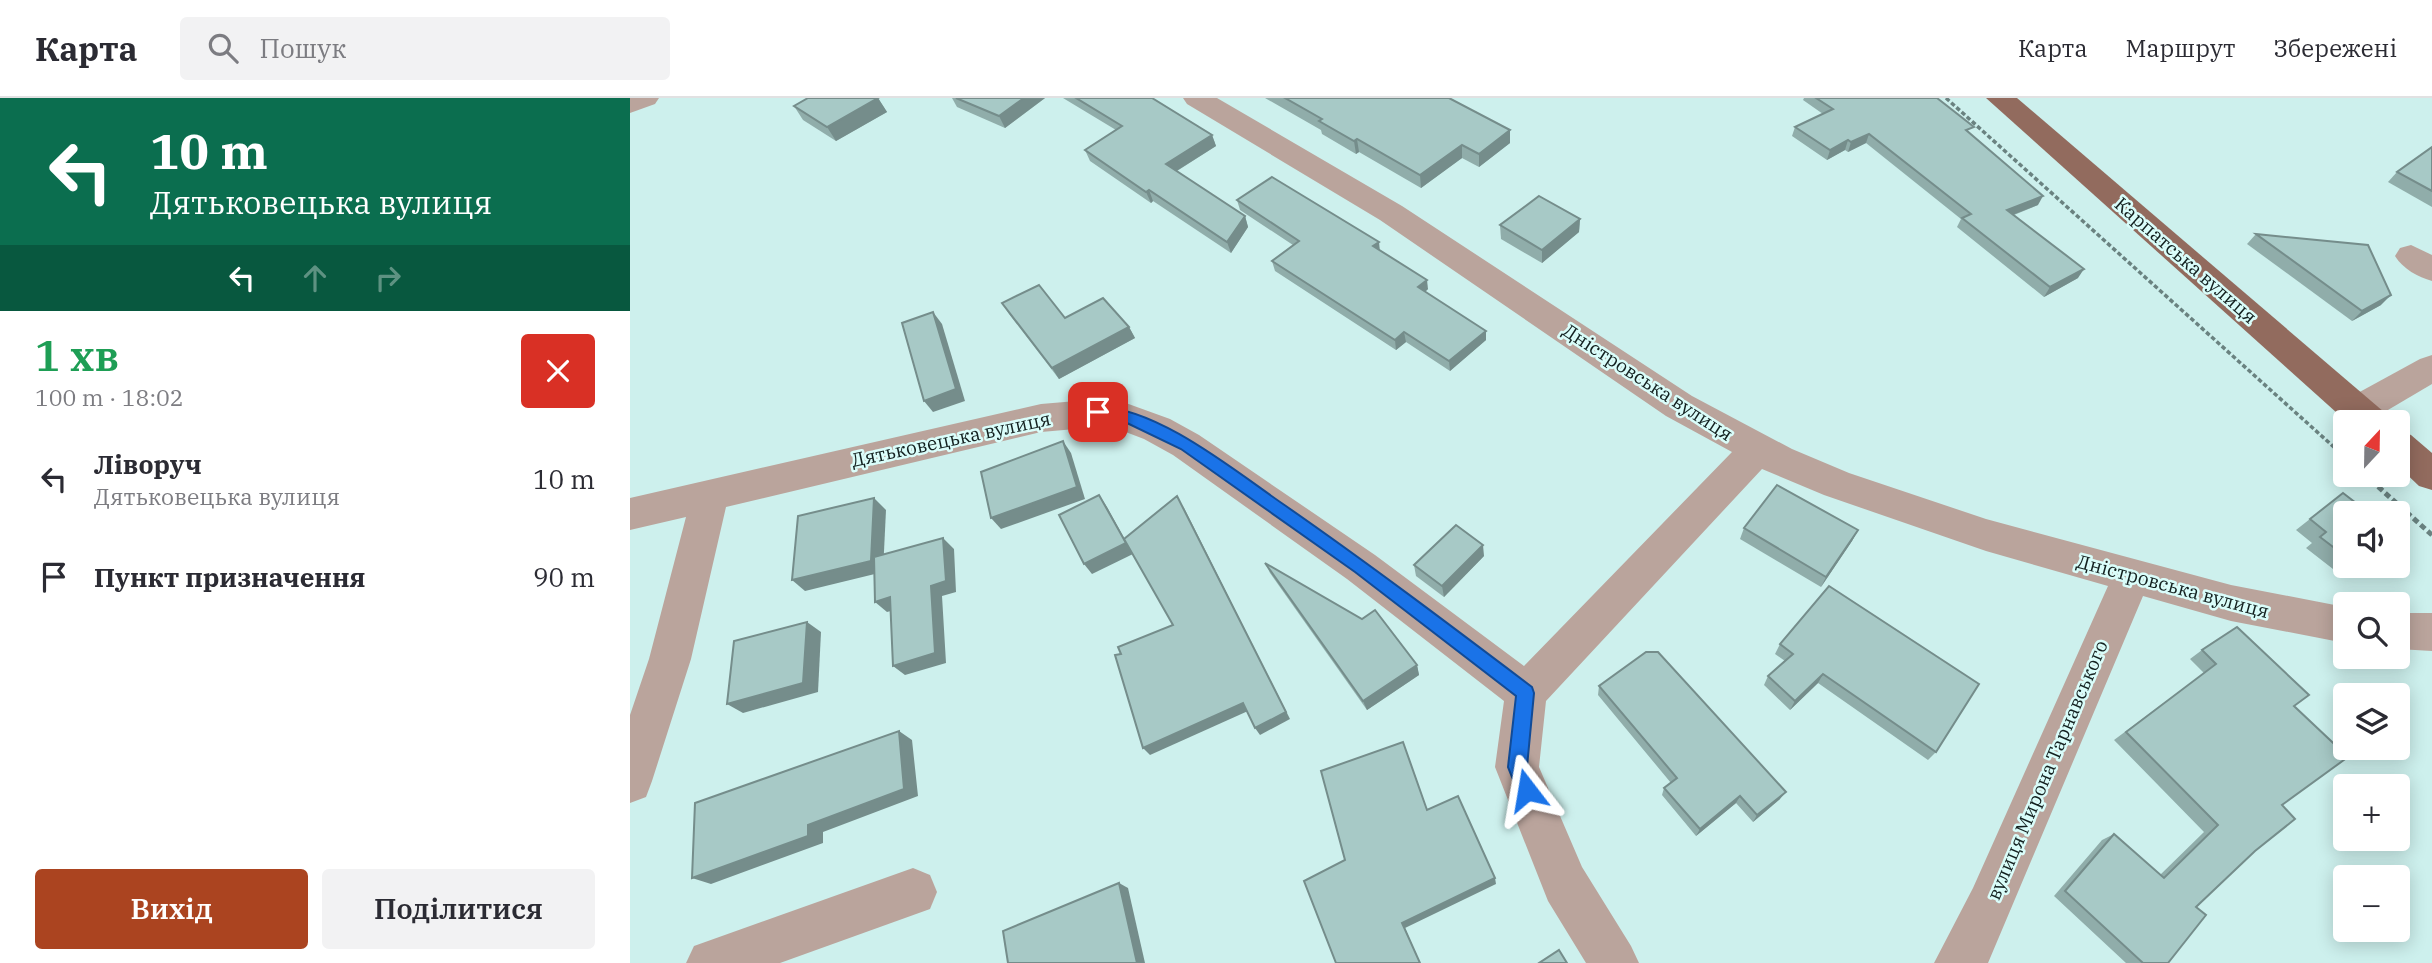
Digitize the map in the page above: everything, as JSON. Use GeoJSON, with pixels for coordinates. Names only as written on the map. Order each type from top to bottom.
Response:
{"type":"FeatureCollection","features":[{"type":"Feature","properties":{"kind":"main road","name":"Карпатська вулиця"},"geometry":{"type":"LineString","coordinates":[[2000,98],[2358,410]]}},
{"type":"Feature","properties":{"kind":"main road"},"geometry":{"type":"LineString","coordinates":[[2410,455],[2432,475]]}},
{"type":"Feature","properties":{"kind":"street"},"geometry":{"type":"LineString","coordinates":[[630,104],[645,98]]}},
{"type":"Feature","properties":{"kind":"street","name":"Дністровська вулиця"},"geometry":{"type":"LineString","coordinates":[[1197,98],[1391,213],[1679,406],[1757,450],[1837,484],[1947,523],[2231,603],[2333,623]]}},
{"type":"Feature","properties":{"kind":"street"},"geometry":{"type":"LineString","coordinates":[[2373,410],[2432,368]]}},
{"type":"Feature","properties":{"kind":"street","name":"Дятьковецька вулиця"},"geometry":{"type":"LineString","coordinates":[[630,514],[1041,418],[1112,412],[1157,429],[1186,445],[1361,567],[1526,693]]}},
{"type":"Feature","properties":{"kind":"street"},"geometry":{"type":"LineString","coordinates":[[1614,963],[1565,884],[1517,767],[1526,693],[1757,450]]}},
{"type":"Feature","properties":{"kind":"street"},"geometry":{"type":"LineString","coordinates":[[630,781],[670,659],[710,495]]}},
{"type":"Feature","properties":{"kind":"street","name":"вулиця Мирона Тарнавського"},"geometry":{"type":"LineString","coordinates":[[1959,963],[1968,951],[2021,838],[2076,700],[2132,576]]}},
{"type":"Feature","properties":{"kind":"street"},"geometry":{"type":"LineString","coordinates":[[2410,631],[2432,632]]}},
{"type":"Feature","properties":{"kind":"street"},"geometry":{"type":"LineString","coordinates":[[711,963],[913,892]]}},
{"type":"Feature","properties":{"kind":"path"},"geometry":{"type":"LineString","coordinates":[[1946,98],[2333,446]]}},
{"type":"Feature","properties":{"kind":"path"},"geometry":{"type":"LineString","coordinates":[[2378,487],[2432,535]]}},
{"type":"Feature","properties":{"kind":"building"},"geometry":{"type":"Polygon","coordinates":[[[808,98],[878,98],[827,127],[794,106],[808,98]]]}},
{"type":"Feature","properties":{"kind":"building"},"geometry":{"type":"Polygon","coordinates":[[[956,98],[1024,98],[999,116],[956,98]]]}},
{"type":"Feature","properties":{"kind":"building"},"geometry":{"type":"Polygon","coordinates":[[[1076,98],[1152,98],[1212,135],[1166,164],[1245,216],[1227,242],[1085,150],[1122,126],[1076,98]]]}},
{"type":"Feature","properties":{"kind":"building"},"geometry":{"type":"Polygon","coordinates":[[[1285,98],[1449,98],[1510,130],[1479,154],[1462,145],[1420,175],[1357,139],[1354,141],[1285,98]]]}},
{"type":"Feature","properties":{"kind":"building"},"geometry":{"type":"Polygon","coordinates":[[[1816,98],[1937,98],[1974,127],[1966,130],[2043,196],[2007,210],[2084,269],[2050,287],[1962,218],[1971,214],[1869,134],[1851,142],[1848,140],[1830,150],[1795,127],[1833,109],[1816,98]]]}},
{"type":"Feature","properties":{"kind":"building"},"geometry":{"type":"Polygon","coordinates":[[[2432,147],[2432,191],[2397,172],[2432,147]]]}},
{"type":"Feature","properties":{"kind":"building"},"geometry":{"type":"Polygon","coordinates":[[[1272,177],[1379,242],[1373,246],[1427,280],[1418,287],[1486,331],[1449,361],[1404,332],[1395,340],[1272,261],[1299,241],[1237,200],[1272,177]]]}},
{"type":"Feature","properties":{"kind":"building"},"geometry":{"type":"Polygon","coordinates":[[[1539,196],[1580,219],[1542,250],[1500,225],[1539,196]]]}},
{"type":"Feature","properties":{"kind":"building"},"geometry":{"type":"Polygon","coordinates":[[[2256,234],[2368,245],[2391,295],[2362,311],[2256,234]]]}},
{"type":"Feature","properties":{"kind":"building"},"geometry":{"type":"Polygon","coordinates":[[[1039,285],[1065,318],[1103,298],[1129,327],[1052,368],[1002,303],[1039,285]]]}},
{"type":"Feature","properties":{"kind":"building"},"geometry":{"type":"Polygon","coordinates":[[[933,312],[956,389],[924,401],[902,323],[933,312]]]}},
{"type":"Feature","properties":{"kind":"building"},"geometry":{"type":"Polygon","coordinates":[[[1063,441],[1077,487],[991,518],[981,472],[1063,441]]]}},
{"type":"Feature","properties":{"kind":"building"},"geometry":{"type":"Polygon","coordinates":[[[1777,485],[1858,530],[1826,577],[1744,528],[1777,485]]]}},
{"type":"Feature","properties":{"kind":"building"},"geometry":{"type":"Polygon","coordinates":[[[2343,493],[2353,501],[2333,501],[2333,547],[2320,537],[2326,532],[2310,519],[2343,493]]]}},
{"type":"Feature","properties":{"kind":"building"},"geometry":{"type":"Polygon","coordinates":[[[1099,495],[1126,543],[1084,564],[1059,515],[1099,495]]]}},
{"type":"Feature","properties":{"kind":"building"},"geometry":{"type":"Polygon","coordinates":[[[1177,496],[1286,712],[1255,728],[1243,703],[1143,748],[1115,655],[1121,654],[1118,647],[1173,625],[1124,539],[1177,496]]]}},
{"type":"Feature","properties":{"kind":"building"},"geometry":{"type":"Polygon","coordinates":[[[874,498],[871,561],[792,580],[798,516],[874,498]]]}},
{"type":"Feature","properties":{"kind":"building"},"geometry":{"type":"Polygon","coordinates":[[[1456,525],[1483,545],[1442,586],[1414,565],[1456,525]]]}},
{"type":"Feature","properties":{"kind":"building"},"geometry":{"type":"Polygon","coordinates":[[[943,538],[946,581],[931,586],[935,653],[893,666],[890,597],[875,602],[874,557],[943,538]]]}},
{"type":"Feature","properties":{"kind":"building"},"geometry":{"type":"Polygon","coordinates":[[[1265,563],[1362,619],[1375,610],[1417,665],[1363,701],[1265,563]]]}},
{"type":"Feature","properties":{"kind":"building"},"geometry":{"type":"Polygon","coordinates":[[[1829,586],[1979,684],[1936,752],[1823,674],[1795,701],[1768,676],[1793,654],[1780,644],[1829,586]]]}},
{"type":"Feature","properties":{"kind":"building"},"geometry":{"type":"Polygon","coordinates":[[[807,622],[803,683],[727,704],[734,641],[807,622]]]}},
{"type":"Feature","properties":{"kind":"building"},"geometry":{"type":"Polygon","coordinates":[[[2237,627],[2309,695],[2294,706],[2333,743],[2333,760],[2344,760],[2282,805],[2295,819],[2255,851],[2196,907],[2206,915],[2168,963],[2143,963],[2065,891],[2114,834],[2164,878],[2218,825],[2126,732],[2216,664],[2202,650],[2237,627]]]}},
{"type":"Feature","properties":{"kind":"building"},"geometry":{"type":"Polygon","coordinates":[[[1646,652],[1658,652],[1786,792],[1757,815],[1740,796],[1700,829],[1664,788],[1677,778],[1599,686],[1646,652]]]}},
{"type":"Feature","properties":{"kind":"building"},"geometry":{"type":"Polygon","coordinates":[[[899,731],[904,789],[808,825],[808,836],[692,878],[695,803],[899,731]]]}},
{"type":"Feature","properties":{"kind":"building"},"geometry":{"type":"Polygon","coordinates":[[[1403,742],[1427,810],[1458,796],[1495,878],[1402,923],[1420,963],[1336,963],[1304,881],[1345,860],[1321,771],[1403,742]]]}},
{"type":"Feature","properties":{"kind":"building"},"geometry":{"type":"Polygon","coordinates":[[[1119,883],[1137,963],[1008,963],[1003,931],[1119,883]]]}},
{"type":"Feature","properties":{"kind":"building"},"geometry":{"type":"Polygon","coordinates":[[[1559,950],[1567,963],[1539,963],[1559,950]]]}},
{"type":"Feature","properties":{"kind":"route"},"geometry":{"type":"LineString","coordinates":[[1098,412],[1112,412],[1132,419],[1186,445],[1361,567],[1526,693],[1517,767],[1527,790]]}}]}
